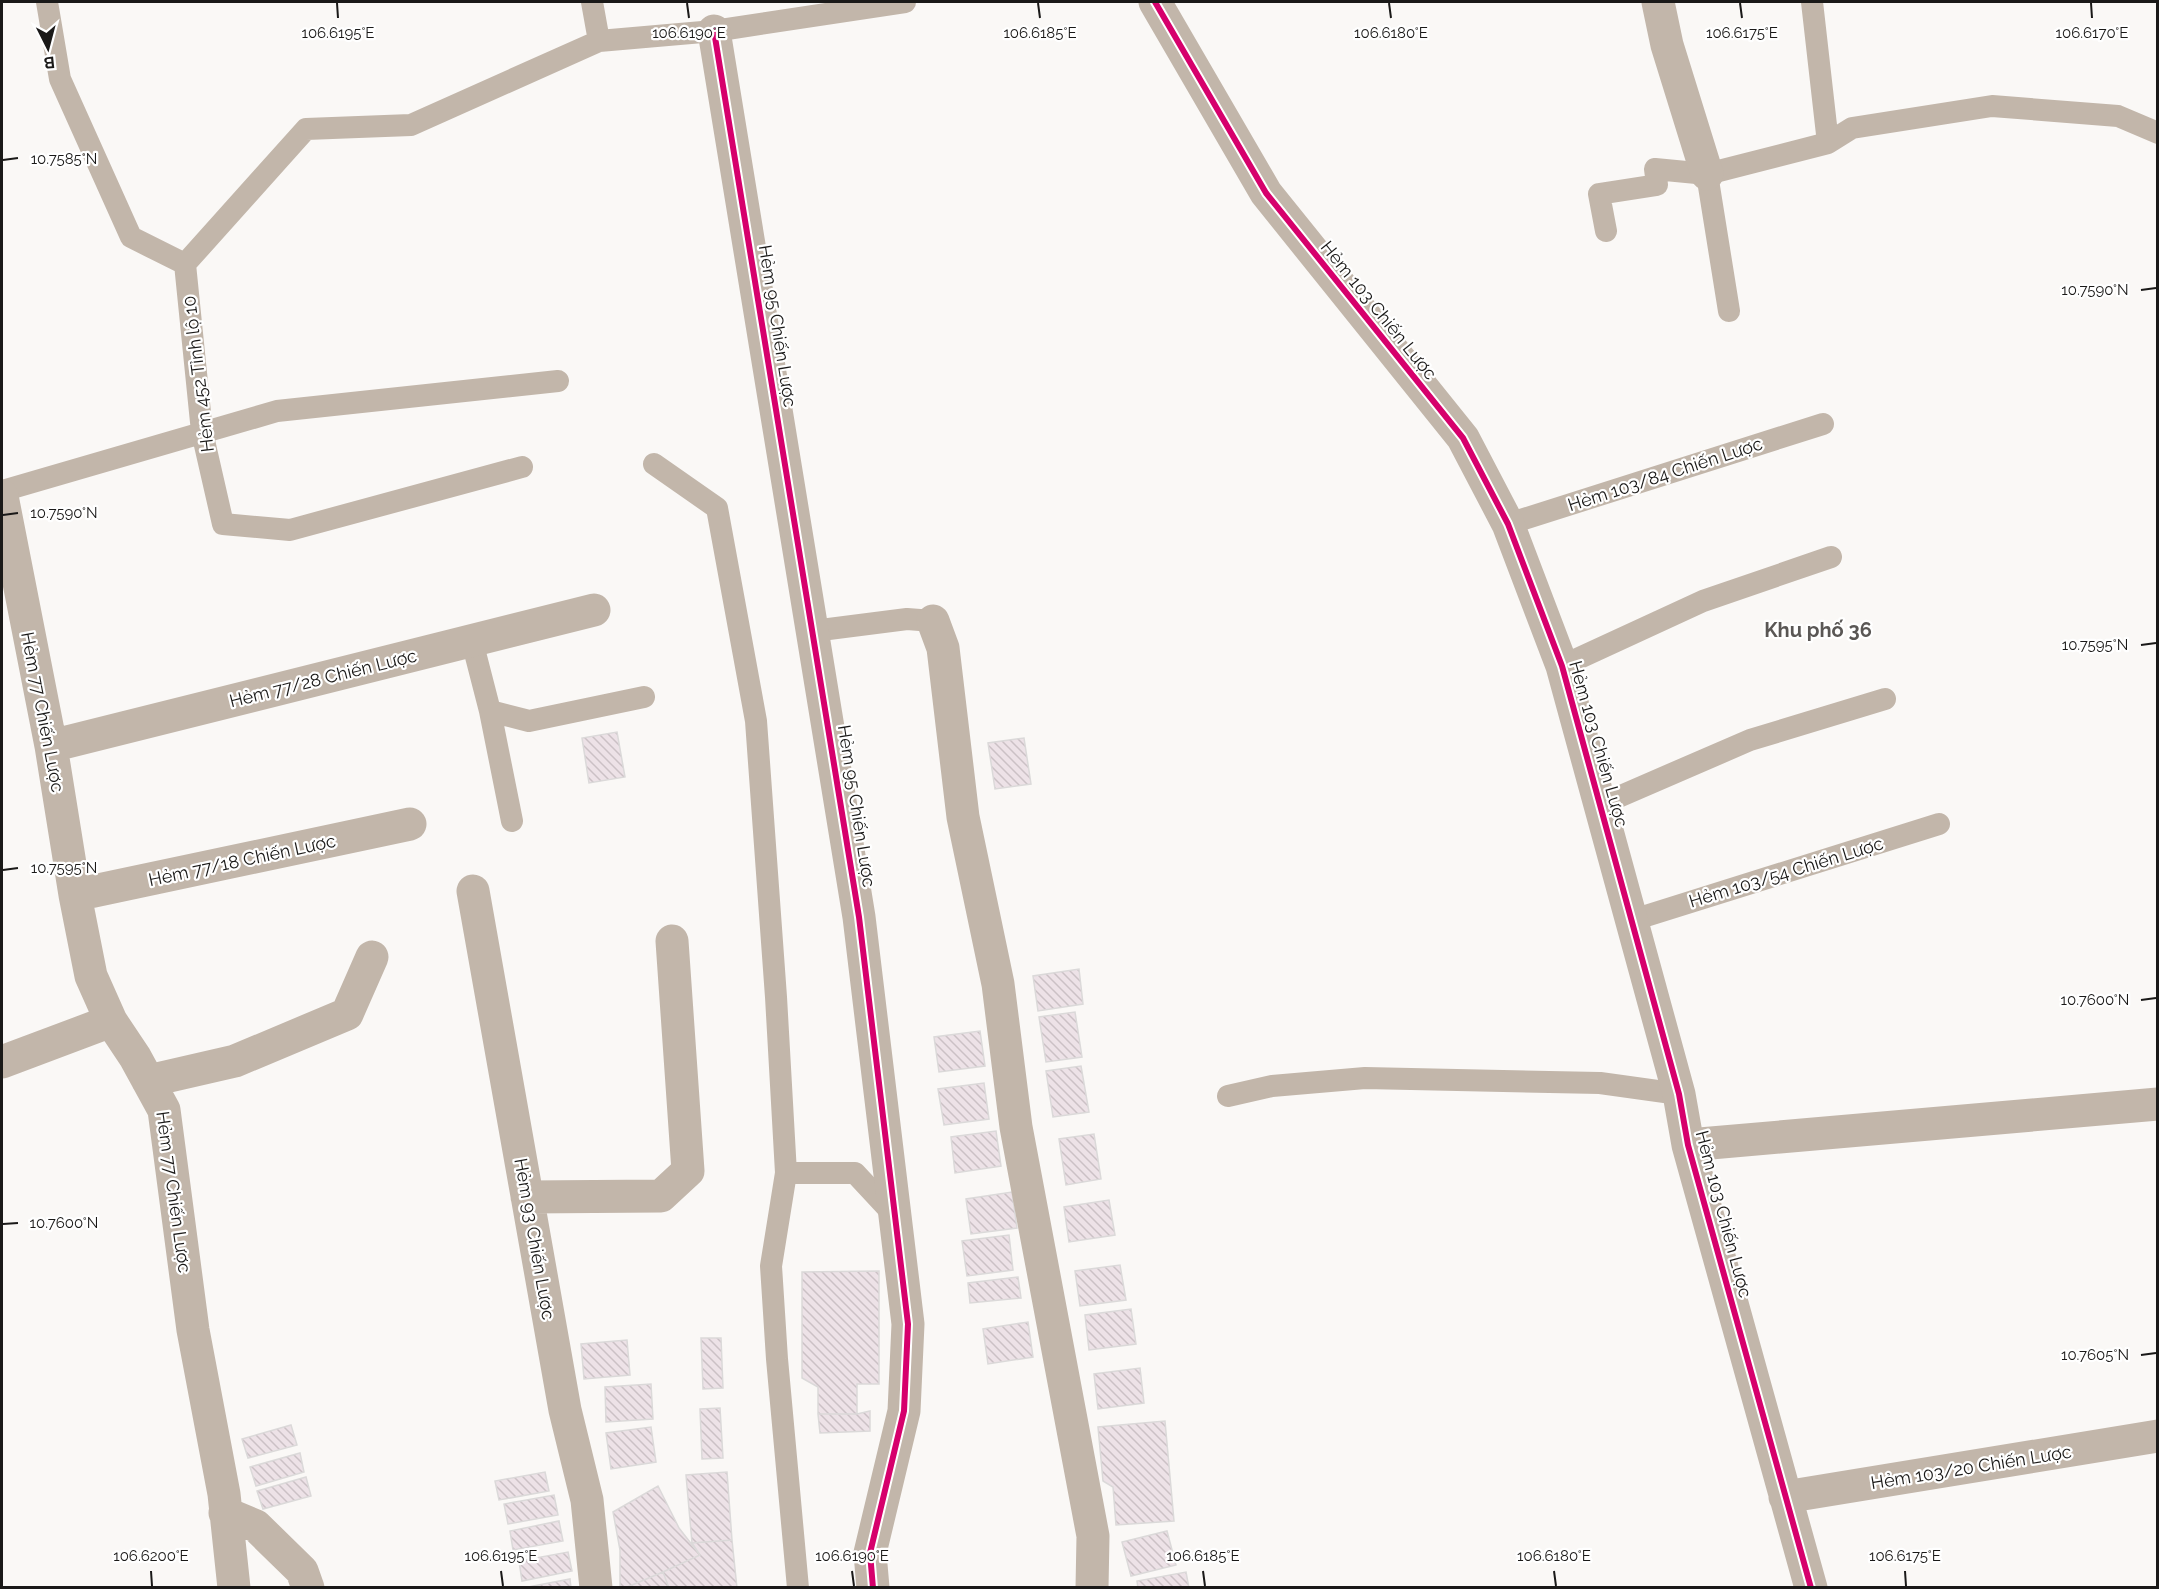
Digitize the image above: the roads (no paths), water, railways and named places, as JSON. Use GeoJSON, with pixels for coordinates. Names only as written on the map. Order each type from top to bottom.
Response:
{"type":"FeatureCollection","features":[{"type":"Feature","properties":{"kind":"street","name":"Hẻm 103 Chiến Lược"},"geometry":{"type":"LineString","coordinates":[[1155,2],[1266,193],[1463,438],[1508,524],[1562,666],[1679,1094],[1688,1145],[1811,1587]]}},
{"type":"Feature","properties":{"kind":"street"},"geometry":{"type":"LineString","coordinates":[[1658,2],[1666,45],[1707,174]]}},
{"type":"Feature","properties":{"kind":"street","name":"Hẻm 95 Chiến Lược"},"geometry":{"type":"LineString","coordinates":[[714,31],[859,917],[908,1324],[904,1411],[870,1553],[873,1587]]}},
{"type":"Feature","properties":{"kind":"street","name":"Hẻm 77 Chiến Lược"},"geometry":{"type":"LineString","coordinates":[[2,494],[51,746],[75,895],[91,976],[111,1022],[135,1057],[164,1110],[193,1330],[224,1494],[234,1587]]}},
{"type":"Feature","properties":{"kind":"street","name":"Hẻm 77/28 Chiến Lược"},"geometry":{"type":"LineString","coordinates":[[51,746],[594,610]]}},
{"type":"Feature","properties":{"kind":"street"},"geometry":{"type":"LineString","coordinates":[[933,621],[943,648],[963,817],[998,984],[1016,1127],[1093,1536],[1092,1587]]}},
{"type":"Feature","properties":{"kind":"street","name":"Hẻm 77/18 Chiến Lược"},"geometry":{"type":"LineString","coordinates":[[75,895],[410,824]]}},
{"type":"Feature","properties":{"kind":"street","name":"Hẻm 93 Chiến Lược"},"geometry":{"type":"LineString","coordinates":[[473,891],[565,1410],[587,1500],[596,1587]]}},
{"type":"Feature","properties":{"kind":"street"},"geometry":{"type":"LineString","coordinates":[[527,1197],[661,1196],[688,1171],[672,941]]}},
{"type":"Feature","properties":{"kind":"street"},"geometry":{"type":"LineString","coordinates":[[148,1081],[235,1061],[347,1014],[372,957]]}},
{"type":"Feature","properties":{"kind":"street"},"geometry":{"type":"LineString","coordinates":[[2,1062],[111,1022]]}},
{"type":"Feature","properties":{"kind":"street"},"geometry":{"type":"LineString","coordinates":[[1688,1145],[2157,1104]]}},
{"type":"Feature","properties":{"kind":"street","name":"Hẻm 103/20 Chiến Lược"},"geometry":{"type":"LineString","coordinates":[[1785,1497],[2157,1436]]}},
{"type":"Feature","properties":{"kind":"street"},"geometry":{"type":"LineString","coordinates":[[225,1513],[256,1526],[302,1571],[308,1587]]}},
{"type":"Feature","properties":{"kind":"lane"},"geometry":{"type":"LineString","coordinates":[[47,2],[60,79],[131,237],[185,264],[306,129],[411,125],[599,40],[714,31],[905,2]]}},
{"type":"Feature","properties":{"kind":"lane"},"geometry":{"type":"LineString","coordinates":[[592,2],[599,40]]}},
{"type":"Feature","properties":{"kind":"lane"},"geometry":{"type":"LineString","coordinates":[[1812,2],[1828,143]]}},
{"type":"Feature","properties":{"kind":"lane"},"geometry":{"type":"LineString","coordinates":[[1606,231],[1599,194],[1657,185],[1655,169],[1707,174],[1828,143],[1852,128],[1992,106],[2118,116],[2157,133]]}},
{"type":"Feature","properties":{"kind":"lane"},"geometry":{"type":"LineString","coordinates":[[1707,174],[1729,311]]}},
{"type":"Feature","properties":{"kind":"lane","name":"Hẻm 452 Tỉnh lộ 10"},"geometry":{"type":"LineString","coordinates":[[185,264],[202,432],[223,524],[290,530],[522,467]]}},
{"type":"Feature","properties":{"kind":"lane"},"geometry":{"type":"LineString","coordinates":[[2,494],[277,411],[558,381]]}},
{"type":"Feature","properties":{"kind":"lane","name":"Hẻm 103/84 Chiến Lược"},"geometry":{"type":"LineString","coordinates":[[1508,524],[1823,424]]}},
{"type":"Feature","properties":{"kind":"lane"},"geometry":{"type":"LineString","coordinates":[[654,464],[717,508],[756,721],[786,1173],[771,1266],[777,1359],[798,1587]]}},
{"type":"Feature","properties":{"kind":"lane"},"geometry":{"type":"LineString","coordinates":[[1562,666],[1703,601],[1831,557]]}},
{"type":"Feature","properties":{"kind":"lane"},"geometry":{"type":"LineString","coordinates":[[813,631],[907,618],[933,621]]}},
{"type":"Feature","properties":{"kind":"lane"},"geometry":{"type":"LineString","coordinates":[[472,641],[490,711],[512,821]]}},
{"type":"Feature","properties":{"kind":"lane"},"geometry":{"type":"LineString","coordinates":[[490,711],[529,721],[644,697]]}},
{"type":"Feature","properties":{"kind":"lane"},"geometry":{"type":"LineString","coordinates":[[1600,805],[1750,740],[1885,699]]}},
{"type":"Feature","properties":{"kind":"lane","name":"Hẻm 103/54 Chiến Lược"},"geometry":{"type":"LineString","coordinates":[[1633,920],[1939,824]]}},
{"type":"Feature","properties":{"kind":"lane"},"geometry":{"type":"LineString","coordinates":[[1228,1096],[1272,1086],[1365,1078],[1600,1083],[1679,1094]]}},
{"type":"Feature","properties":{"kind":"lane"},"geometry":{"type":"LineString","coordinates":[[786,1173],[855,1173],[895,1216]]}},
{"type":"Feature","properties":{"kind":"district","name":"Khu phố 36"},"geometry":{"type":"Point","coordinates":[1818,630]}}]}
